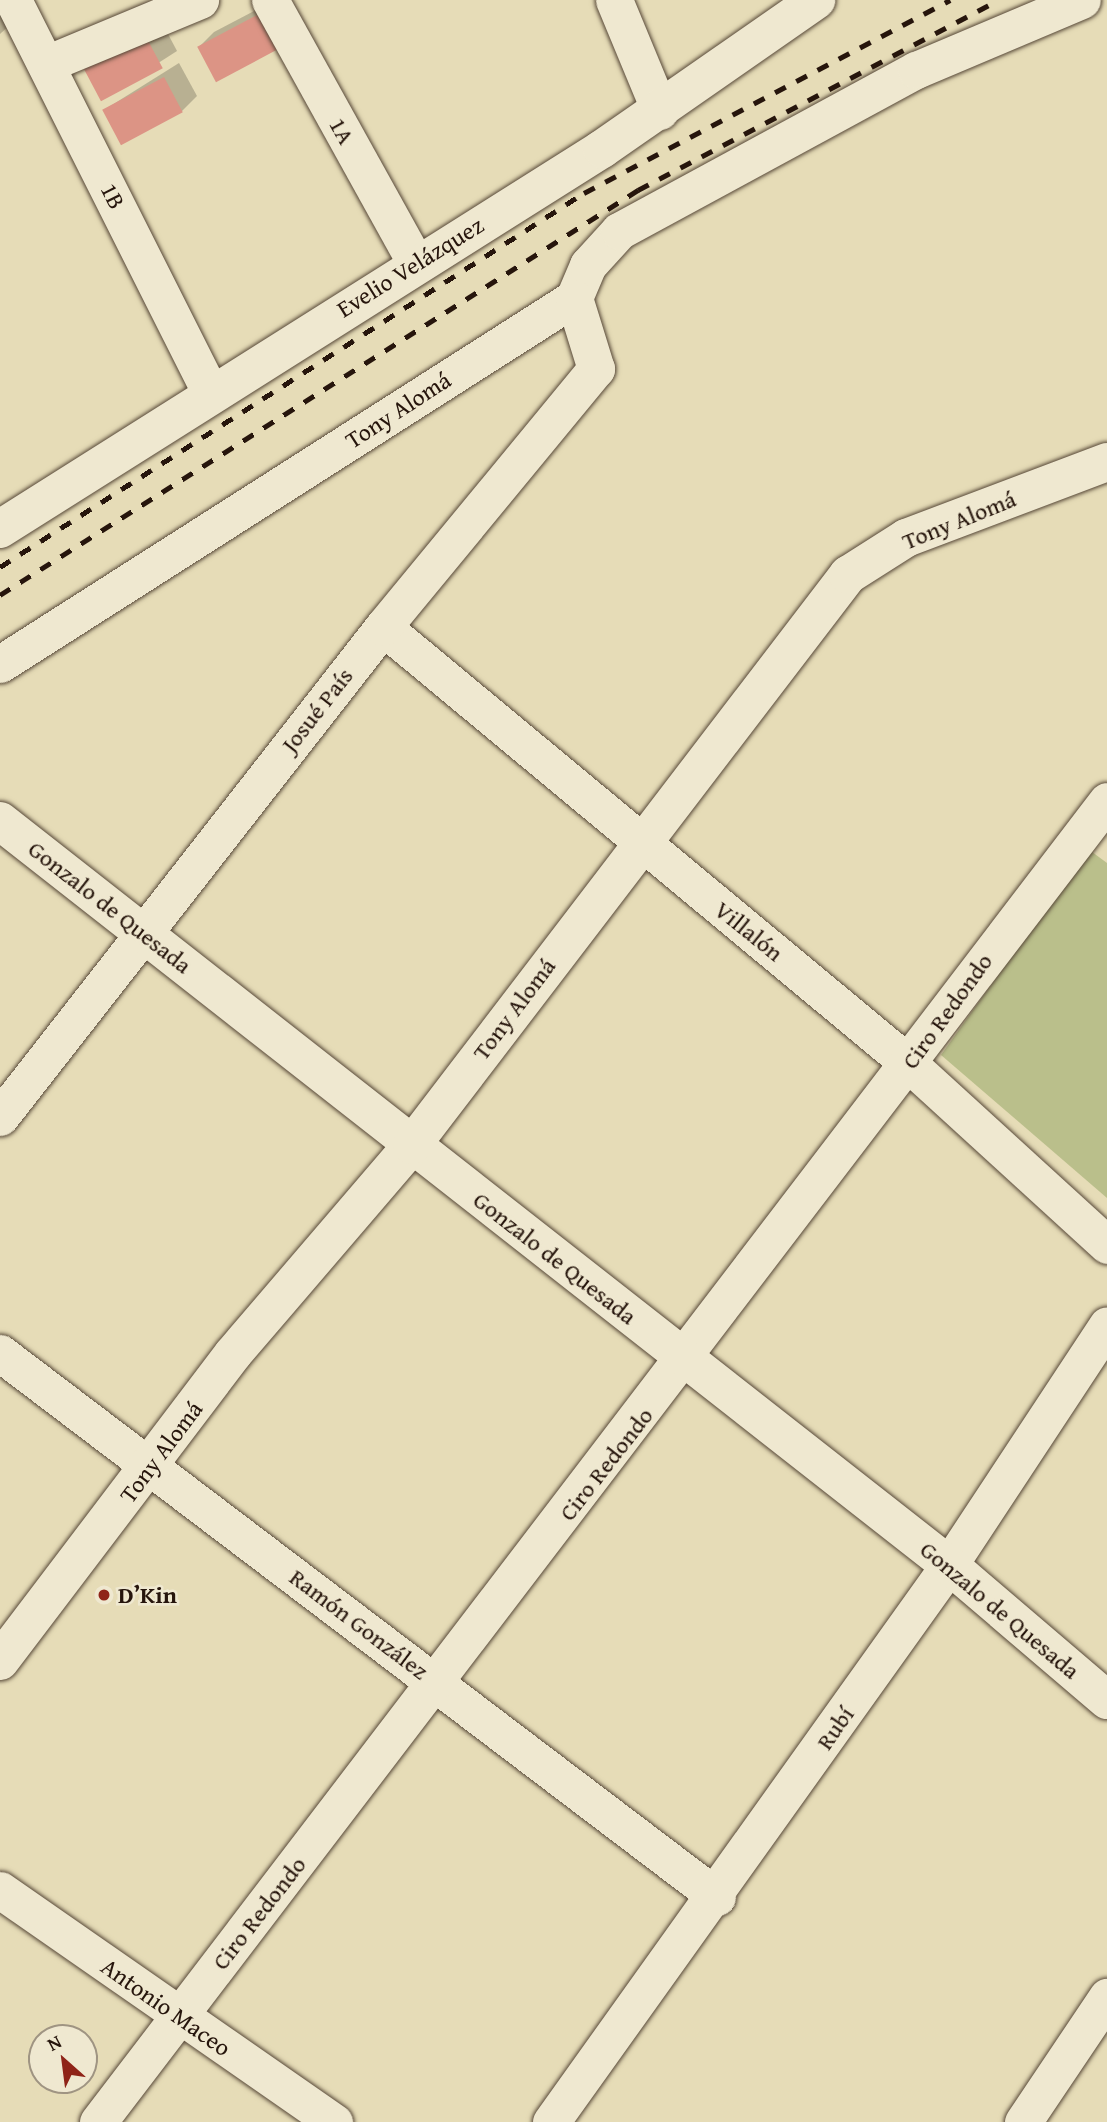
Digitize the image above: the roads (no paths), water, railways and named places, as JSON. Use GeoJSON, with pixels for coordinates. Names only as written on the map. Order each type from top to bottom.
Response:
{"type":"FeatureCollection","features":[{"type":"Feature","properties":{"kind":"street","name":"1B"},"geometry":{"type":"LineString","coordinates":[[13,0],[211,393]]}},
{"type":"Feature","properties":{"kind":"street"},"geometry":{"type":"LineString","coordinates":[[46,64],[200,0]]}},
{"type":"Feature","properties":{"kind":"street","name":"1A"},"geometry":{"type":"LineString","coordinates":[[270,0],[415,262]]}},
{"type":"Feature","properties":{"kind":"street"},"geometry":{"type":"LineString","coordinates":[[614,0],[660,111]]}},
{"type":"Feature","properties":{"kind":"street","name":"Evelio Velázquez"},"geometry":{"type":"LineString","coordinates":[[3,521],[660,111],[816,0]]}},
{"type":"Feature","properties":{"kind":"street"},"geometry":{"type":"LineString","coordinates":[[574,298],[588,265],[619,231],[916,70],[1082,0]]}},
{"type":"Feature","properties":{"kind":"street","name":"Josué País"},"geometry":{"type":"LineString","coordinates":[[0,1117],[141,931],[383,627],[596,369],[574,298]]}},
{"type":"Feature","properties":{"kind":"street","name":"Tony Alomá"},"geometry":{"type":"LineString","coordinates":[[0,664],[574,298]]}},
{"type":"Feature","properties":{"kind":"street","name":"Tony Alomá"},"geometry":{"type":"LineString","coordinates":[[0,1661],[151,1467],[233,1354],[412,1145],[639,841],[848,575],[906,538],[1107,462]]}},
{"type":"Feature","properties":{"kind":"street","name":"Villalón"},"geometry":{"type":"LineString","coordinates":[[383,627],[908,1063],[1107,1245]]}},
{"type":"Feature","properties":{"kind":"street","name":"Ciro Redondo"},"geometry":{"type":"LineString","coordinates":[[98,2122],[685,1361],[1107,802]]}},
{"type":"Feature","properties":{"kind":"street","name":"Gonzalo de Quesada"},"geometry":{"type":"LineString","coordinates":[[0,821],[685,1361],[949,1565],[1107,1700]]}},
{"type":"Feature","properties":{"kind":"street","name":"Rubí"},"geometry":{"type":"LineString","coordinates":[[551,2122],[717,1897],[949,1565],[1107,1325]]}},
{"type":"Feature","properties":{"kind":"street","name":"Ramón González"},"geometry":{"type":"LineString","coordinates":[[0,1353],[717,1897]]}},
{"type":"Feature","properties":{"kind":"street","name":"Antonio Maceo"},"geometry":{"type":"LineString","coordinates":[[0,1890],[178,2017],[334,2122]]}},
{"type":"Feature","properties":{"kind":"street"},"geometry":{"type":"LineString","coordinates":[[1023,2122],[1107,1997]]}},
{"type":"Feature","properties":{"kind":"railway"},"geometry":{"type":"LineString","coordinates":[[0,567],[584,193],[950,0]]}},
{"type":"Feature","properties":{"kind":"railway"},"geometry":{"type":"LineString","coordinates":[[0,595],[638,190],[998,0]]}},
{"type":"Feature","properties":{"kind":"place","name":"D’Kin"},"geometry":{"type":"Point","coordinates":[104,1595]}}]}
